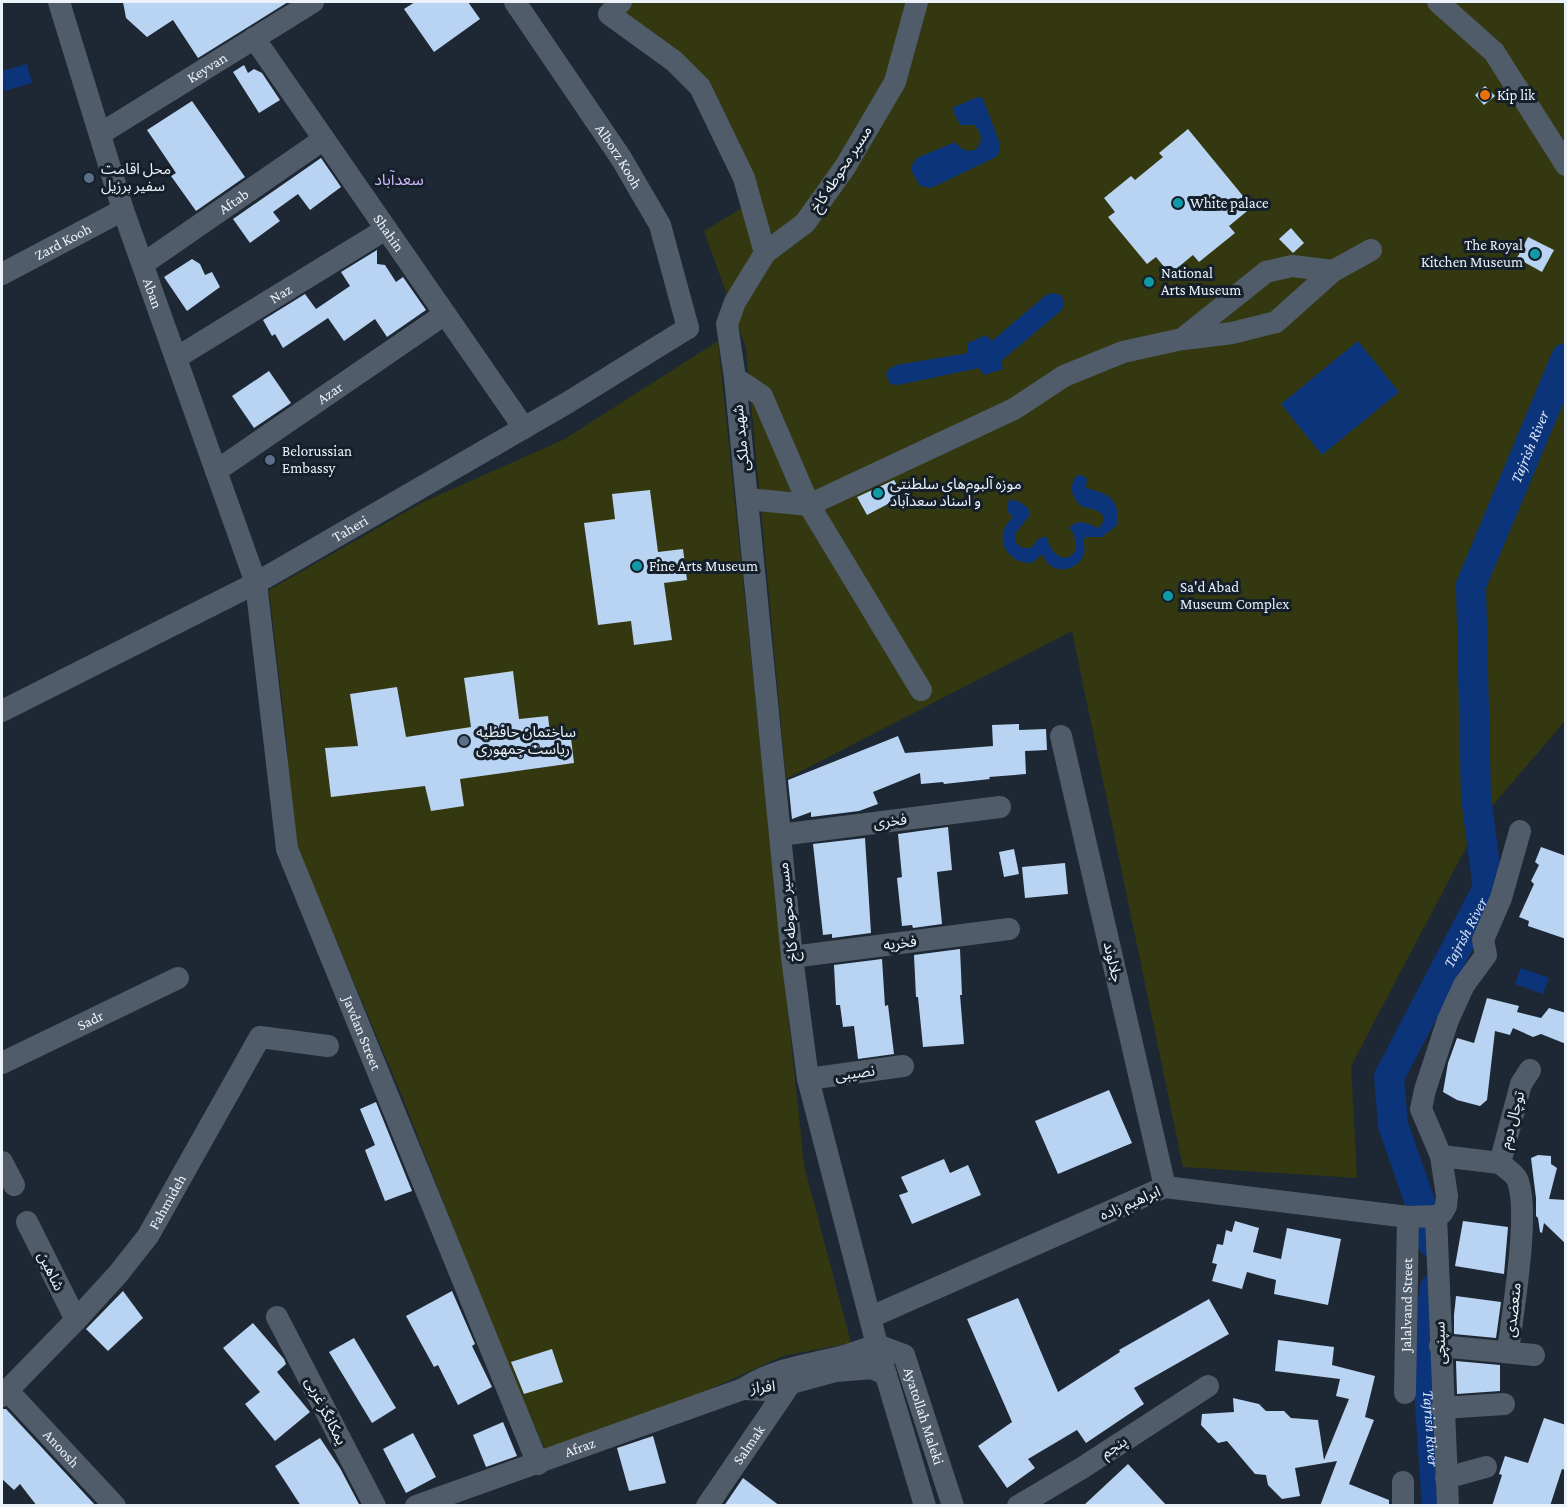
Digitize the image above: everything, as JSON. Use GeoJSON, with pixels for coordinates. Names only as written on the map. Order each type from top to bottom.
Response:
{"type":"FeatureCollection","features":[{"type":"Feature","properties":{"kind":"street","name":"Aban"},"geometry":{"type":"LineString","coordinates":[[59,2],[123,210],[256,583]]}},
{"type":"Feature","properties":{"kind":"street","name":"Alborz Kooh"},"geometry":{"type":"LineString","coordinates":[[515,2],[621,158],[660,225],[688,328]]}},
{"type":"Feature","properties":{"kind":"street","name":"مسیر محوطه کاخ"},"geometry":{"type":"LineString","coordinates":[[735,378],[727,324],[735,302],[765,253],[805,223],[845,167],[895,82],[917,2]]}},
{"type":"Feature","properties":{"kind":"street"},"geometry":{"type":"LineString","coordinates":[[1438,2],[1494,52],[1566,165]]}},
{"type":"Feature","properties":{"kind":"street","name":"Keyvan"},"geometry":{"type":"LineString","coordinates":[[100,134],[254,38],[304,4]]}},
{"type":"Feature","properties":{"kind":"street"},"geometry":{"type":"LineString","coordinates":[[609,6],[700,87],[744,178],[765,253]]}},
{"type":"Feature","properties":{"kind":"street","name":"Shahin"},"geometry":{"type":"LineString","coordinates":[[254,38],[524,428]]}},
{"type":"Feature","properties":{"kind":"street","name":"Aftab"},"geometry":{"type":"LineString","coordinates":[[142,264],[324,139]]}},
{"type":"Feature","properties":{"kind":"street","name":"Zard Kooh"},"geometry":{"type":"LineString","coordinates":[[2,274],[123,210]]}},
{"type":"Feature","properties":{"kind":"street","name":"Naz"},"geometry":{"type":"LineString","coordinates":[[176,358],[386,229]]}},
{"type":"Feature","properties":{"kind":"street"},"geometry":{"type":"LineString","coordinates":[[748,499],[809,505],[1014,409],[1064,376],[1122,352],[1182,339],[1232,333],[1276,322],[1333,271],[1371,250]]}},
{"type":"Feature","properties":{"kind":"street"},"geometry":{"type":"LineString","coordinates":[[1182,339],[1266,272],[1292,266],[1333,271]]}},
{"type":"Feature","properties":{"kind":"street","name":"Azar"},"geometry":{"type":"LineString","coordinates":[[216,471],[445,314]]}},
{"type":"Feature","properties":{"kind":"street"},"geometry":{"type":"LineString","coordinates":[[688,328],[728,333]]}},
{"type":"Feature","properties":{"kind":"street","name":"Taheri"},"geometry":{"type":"LineString","coordinates":[[2,711],[256,583],[524,428],[688,328]]}},
{"type":"Feature","properties":{"kind":"street"},"geometry":{"type":"LineString","coordinates":[[735,378],[762,396],[809,505],[921,690]]}},
{"type":"Feature","properties":{"kind":"street","name":"شهید ملکی"},"geometry":{"type":"LineString","coordinates":[[735,378],[748,499]]}},
{"type":"Feature","properties":{"kind":"street","name":"مسیر محوطه کاخ"},"geometry":{"type":"LineString","coordinates":[[748,499],[792,957],[808,1080],[871,1317]]}},
{"type":"Feature","properties":{"kind":"street","name":"Javdan Street"},"geometry":{"type":"LineString","coordinates":[[256,583],[287,849],[538,1464]]}},
{"type":"Feature","properties":{"kind":"street","name":"جلالوند"},"geometry":{"type":"LineString","coordinates":[[1061,736],[1165,1187]]}},
{"type":"Feature","properties":{"kind":"street","name":"فخری"},"geometry":{"type":"LineString","coordinates":[[780,835],[1000,807]]}},
{"type":"Feature","properties":{"kind":"street"},"geometry":{"type":"LineString","coordinates":[[1408,1217],[1436,1216],[1442,1213],[1446,1206],[1448,1196],[1441,1156],[1421,1109],[1448,1020],[1464,985],[1486,955],[1483,940],[1501,897],[1520,831]]}},
{"type":"Feature","properties":{"kind":"street","name":"فخریه"},"geometry":{"type":"LineString","coordinates":[[792,957],[1009,929]]}},
{"type":"Feature","properties":{"kind":"street","name":"Sadr"},"geometry":{"type":"LineString","coordinates":[[2,1063],[178,978]]}},
{"type":"Feature","properties":{"kind":"street","name":"Fahmideh"},"geometry":{"type":"LineString","coordinates":[[4,1393],[76,1320],[118,1274],[148,1236],[260,1037],[328,1046]]}},
{"type":"Feature","properties":{"kind":"street","name":"نصیبی"},"geometry":{"type":"LineString","coordinates":[[808,1080],[903,1066]]}},
{"type":"Feature","properties":{"kind":"street","name":"توچال دوم"},"geometry":{"type":"LineString","coordinates":[[1522,1200],[1517,1177],[1500,1163],[1521,1084],[1530,1070]]}},
{"type":"Feature","properties":{"kind":"street"},"geometry":{"type":"LineString","coordinates":[[1441,1156],[1500,1163]]}},
{"type":"Feature","properties":{"kind":"street"},"geometry":{"type":"LineString","coordinates":[[2,1162],[14,1185]]}},
{"type":"Feature","properties":{"kind":"street","name":"ابراهیم زاده"},"geometry":{"type":"LineString","coordinates":[[871,1317],[1165,1187],[1408,1217]]}},
{"type":"Feature","properties":{"kind":"street","name":"متعضدی"},"geometry":{"type":"LineString","coordinates":[[1440,1346],[1509,1352],[1521,1233],[1522,1200]]}},
{"type":"Feature","properties":{"kind":"street","name":"سپنچی"},"geometry":{"type":"LineString","coordinates":[[1436,1216],[1442,1408],[1448,1506]]}},
{"type":"Feature","properties":{"kind":"street","name":"Jalalvand Street"},"geometry":{"type":"LineString","coordinates":[[1405,1393],[1408,1217]]}},
{"type":"Feature","properties":{"kind":"street","name":"شاهین"},"geometry":{"type":"LineString","coordinates":[[27,1222],[76,1320]]}},
{"type":"Feature","properties":{"kind":"street","name":"یمکانگز غربی"},"geometry":{"type":"LineString","coordinates":[[278,1317],[375,1506]]}},
{"type":"Feature","properties":{"kind":"street","name":"Ayatollah Maleki"},"geometry":{"type":"LineString","coordinates":[[871,1317],[876,1345],[925,1506]]}},
{"type":"Feature","properties":{"kind":"street","name":"Ayatollah Maleki"},"geometry":{"type":"LineString","coordinates":[[876,1345],[904,1355],[953,1506]]}},
{"type":"Feature","properties":{"kind":"street","name":"افراز"},"geometry":{"type":"LineString","coordinates":[[743,1389],[762,1377],[876,1345]]}},
{"type":"Feature","properties":{"kind":"street"},"geometry":{"type":"LineString","coordinates":[[1509,1352],[1534,1355]]}},
{"type":"Feature","properties":{"kind":"street","name":"افراز"},"geometry":{"type":"LineString","coordinates":[[743,1389],[766,1390],[836,1371],[873,1368],[886,1375]]}},
{"type":"Feature","properties":{"kind":"street","name":"Salmak"},"geometry":{"type":"LineString","coordinates":[[707,1506],[790,1384]]}},
{"type":"Feature","properties":{"kind":"street","name":"پنجم"},"geometry":{"type":"LineString","coordinates":[[1018,1506],[1082,1468],[1208,1386]]}},
{"type":"Feature","properties":{"kind":"street","name":"Afraz"},"geometry":{"type":"LineString","coordinates":[[416,1506],[743,1389]]}},
{"type":"Feature","properties":{"kind":"street","name":"Anoosh"},"geometry":{"type":"LineString","coordinates":[[4,1393],[116,1506]]}},
{"type":"Feature","properties":{"kind":"street"},"geometry":{"type":"LineString","coordinates":[[1442,1408],[1504,1404]]}},
{"type":"Feature","properties":{"kind":"street"},"geometry":{"type":"LineString","coordinates":[[1446,1478],[1486,1467]]}},
{"type":"Feature","properties":{"kind":"street"},"geometry":{"type":"LineString","coordinates":[[1403,1482],[1403,1506]]}},
{"type":"Feature","properties":{"kind":"green space","name":"Sa'd Abad Museum Complex"},"geometry":{"type":"Polygon","coordinates":[[[597,2],[1565,2],[1565,721],[1481,819],[1351,1066],[1357,1178],[1183,1167],[1072,631],[786,779],[746,348],[704,231],[744,207],[723,117],[623,15],[597,2]]]}},
{"type":"Feature","properties":{"kind":"green space"},"geometry":{"type":"Polygon","coordinates":[[[718,341],[804,1165],[851,1343],[783,1356],[684,1401],[546,1452],[500,1347],[400,1091],[297,848],[289,805],[287,744],[269,590],[423,502],[563,440],[718,341]]]}},
{"type":"Feature","properties":{"kind":"water"},"geometry":{"type":"Polygon","coordinates":[[[27,64],[32,83],[4,91],[2,71],[27,64]]]}},
{"type":"Feature","properties":{"kind":"water"},"geometry":{"type":"Polygon","coordinates":[[[978,97],[982,98],[985,104],[1000,144],[998,156],[931,188],[920,186],[911,170],[917,158],[955,142],[967,151],[977,148],[981,138],[979,131],[974,125],[960,125],[953,111],[954,107],[978,97]]]}},
{"type":"Feature","properties":{"kind":"water"},"geometry":{"type":"Polygon","coordinates":[[[1052,293],[1061,295],[1064,302],[1062,310],[1001,361],[1003,369],[984,375],[979,368],[898,385],[890,384],[886,374],[896,365],[968,353],[968,343],[986,335],[992,341],[1046,295],[1052,293]]]}},
{"type":"Feature","properties":{"kind":"water"},"geometry":{"type":"Polygon","coordinates":[[[1358,341],[1399,392],[1322,455],[1281,404],[1358,341]]]}},
{"type":"Feature","properties":{"kind":"water"},"geometry":{"type":"Polygon","coordinates":[[[1082,475],[1087,479],[1086,488],[1101,492],[1111,498],[1117,508],[1117,525],[1102,537],[1086,537],[1083,541],[1085,550],[1082,558],[1070,568],[1054,568],[1043,555],[1034,562],[1018,561],[1005,548],[1003,538],[1005,528],[1013,517],[1008,512],[1007,505],[1010,499],[1028,508],[1030,515],[1015,534],[1015,542],[1022,548],[1031,548],[1039,538],[1047,537],[1052,550],[1064,558],[1071,556],[1076,550],[1074,534],[1069,528],[1080,522],[1099,528],[1104,519],[1103,515],[1083,507],[1072,493],[1072,485],[1076,476],[1082,475]]]}},
{"type":"Feature","properties":{"kind":"water"},"geometry":{"type":"Polygon","coordinates":[[[1521,968],[1549,978],[1543,994],[1515,984],[1521,968]]]}},
{"type":"Feature","properties":{"kind":"building"},"geometry":{"type":"Polygon","coordinates":[[[123,2],[288,2],[198,58],[173,20],[147,37],[126,18],[123,2]]]}},
{"type":"Feature","properties":{"kind":"building"},"geometry":{"type":"Polygon","coordinates":[[[415,2],[468,2],[480,19],[434,52],[404,9],[415,2]]]}},
{"type":"Feature","properties":{"kind":"building"},"geometry":{"type":"Polygon","coordinates":[[[244,65],[248,73],[254,69],[262,73],[280,100],[259,113],[233,72],[244,65]]]}},
{"type":"Feature","properties":{"kind":"building","name":"Kip lik"},"geometry":{"type":"Polygon","coordinates":[[[1485,86],[1495,96],[1484,105],[1475,95],[1485,86]]]}},
{"type":"Feature","properties":{"kind":"building"},"geometry":{"type":"Polygon","coordinates":[[[192,101],[245,177],[196,211],[171,176],[176,173],[147,130],[192,101]]]}},
{"type":"Feature","properties":{"kind":"building","name":"White palace"},"geometry":{"type":"Polygon","coordinates":[[[1188,129],[1252,207],[1229,226],[1235,233],[1199,262],[1193,255],[1170,274],[1156,257],[1147,264],[1108,217],[1115,212],[1104,198],[1131,176],[1135,180],[1163,157],[1159,153],[1188,129]]]}},
{"type":"Feature","properties":{"kind":"building"},"geometry":{"type":"Polygon","coordinates":[[[321,158],[341,187],[310,210],[298,194],[273,212],[280,221],[250,243],[233,219],[321,158]]]}},
{"type":"Feature","properties":{"kind":"building"},"geometry":{"type":"Polygon","coordinates":[[[1291,228],[1304,243],[1293,253],[1279,239],[1291,228]]]}},
{"type":"Feature","properties":{"kind":"building","name":"The Royal Kitchen Museum"},"geometry":{"type":"Polygon","coordinates":[[[1528,237],[1554,250],[1542,272],[1517,258],[1528,237]]]}},
{"type":"Feature","properties":{"kind":"building"},"geometry":{"type":"Polygon","coordinates":[[[377,250],[377,264],[385,265],[396,282],[403,277],[426,310],[387,337],[375,319],[344,341],[328,318],[283,348],[275,334],[272,336],[263,320],[305,294],[316,309],[350,286],[341,272],[377,250]]]}},
{"type":"Feature","properties":{"kind":"building"},"geometry":{"type":"Polygon","coordinates":[[[192,259],[200,264],[205,275],[212,272],[220,287],[187,311],[164,277],[192,259]]]}},
{"type":"Feature","properties":{"kind":"building"},"geometry":{"type":"Polygon","coordinates":[[[269,371],[291,403],[254,428],[232,396],[269,371]]]}},
{"type":"Feature","properties":{"kind":"building","name":"موزه آلبوم‌های سلطنتی و اسناد سعدآباد"},"geometry":{"type":"Polygon","coordinates":[[[894,480],[903,496],[867,515],[857,497],[894,480]]]}},
{"type":"Feature","properties":{"kind":"building","name":"Fine Arts Museum"},"geometry":{"type":"Polygon","coordinates":[[[650,490],[658,552],[683,549],[687,580],[664,583],[672,640],[634,645],[631,621],[598,625],[584,523],[615,519],[612,494],[650,490]]]}},
{"type":"Feature","properties":{"kind":"building","name":"ساختمان حافظیه ریاست جمهوری"},"geometry":{"type":"Polygon","coordinates":[[[513,671],[519,719],[548,716],[550,733],[570,730],[574,763],[460,779],[464,806],[431,811],[425,786],[331,797],[325,748],[358,746],[350,694],[397,687],[406,737],[471,727],[464,678],[513,671]]]}},
{"type":"Feature","properties":{"kind":"building"},"geometry":{"type":"Polygon","coordinates":[[[1019,724],[1019,730],[1046,729],[1047,750],[1025,751],[1026,774],[944,784],[943,782],[921,784],[920,773],[873,792],[878,804],[859,811],[811,817],[811,812],[792,819],[788,780],[898,736],[905,753],[993,746],[992,725],[1019,724]]]}},
{"type":"Feature","properties":{"kind":"building"},"geometry":{"type":"Polygon","coordinates":[[[948,827],[952,870],[937,872],[942,924],[913,928],[912,925],[902,926],[897,878],[902,877],[898,834],[948,827]]]}},
{"type":"Feature","properties":{"kind":"building"},"geometry":{"type":"Polygon","coordinates":[[[865,838],[871,933],[832,938],[832,934],[823,935],[813,844],[865,838]]]}},
{"type":"Feature","properties":{"kind":"building"},"geometry":{"type":"Polygon","coordinates":[[[1541,847],[1566,856],[1566,939],[1528,926],[1529,921],[1519,917],[1534,884],[1531,881],[1539,865],[1535,862],[1541,847]]]}},
{"type":"Feature","properties":{"kind":"building"},"geometry":{"type":"Polygon","coordinates":[[[1014,849],[1019,874],[1004,877],[999,852],[1014,849]]]}},
{"type":"Feature","properties":{"kind":"building"},"geometry":{"type":"Polygon","coordinates":[[[1065,863],[1068,894],[1025,898],[1022,867],[1065,863]]]}},
{"type":"Feature","properties":{"kind":"building"},"geometry":{"type":"Polygon","coordinates":[[[960,949],[962,995],[960,995],[964,1044],[923,1047],[918,997],[916,997],[914,955],[960,949]]]}},
{"type":"Feature","properties":{"kind":"building"},"geometry":{"type":"Polygon","coordinates":[[[882,959],[885,1006],[888,1005],[894,1054],[858,1059],[854,1026],[843,1027],[840,1005],[836,1005],[834,965],[882,959]]]}},
{"type":"Feature","properties":{"kind":"building"},"geometry":{"type":"Polygon","coordinates":[[[1487,998],[1519,1006],[1517,1012],[1541,1018],[1549,1008],[1566,1013],[1566,1044],[1541,1034],[1533,1037],[1513,1028],[1510,1035],[1495,1031],[1487,1100],[1480,1106],[1457,1100],[1443,1092],[1448,1063],[1457,1038],[1474,1043],[1487,998]]]}},
{"type":"Feature","properties":{"kind":"building"},"geometry":{"type":"Polygon","coordinates":[[[1109,1090],[1132,1143],[1058,1174],[1035,1121],[1109,1090]]]}},
{"type":"Feature","properties":{"kind":"building"},"geometry":{"type":"Polygon","coordinates":[[[376,1102],[412,1191],[385,1201],[365,1150],[375,1145],[360,1109],[376,1102]]]}},
{"type":"Feature","properties":{"kind":"building"},"geometry":{"type":"Polygon","coordinates":[[[1538,1155],[1551,1156],[1551,1164],[1557,1168],[1549,1199],[1566,1200],[1566,1244],[1544,1223],[1542,1233],[1540,1232],[1536,1216],[1531,1158],[1538,1155]]]}},
{"type":"Feature","properties":{"kind":"building"},"geometry":{"type":"Polygon","coordinates":[[[944,1159],[950,1173],[968,1165],[981,1195],[912,1224],[899,1195],[908,1192],[901,1177],[944,1159]]]}},
{"type":"Feature","properties":{"kind":"building"},"geometry":{"type":"Polygon","coordinates":[[[1235,1221],[1259,1228],[1253,1252],[1281,1259],[1287,1228],[1341,1239],[1328,1305],[1274,1294],[1276,1280],[1247,1272],[1242,1289],[1212,1281],[1217,1264],[1212,1263],[1217,1244],[1223,1245],[1226,1230],[1232,1232],[1235,1221]]]}},
{"type":"Feature","properties":{"kind":"building"},"geometry":{"type":"Polygon","coordinates":[[[1463,1221],[1508,1227],[1504,1274],[1455,1266],[1463,1221]]]}},
{"type":"Feature","properties":{"kind":"building"},"geometry":{"type":"Polygon","coordinates":[[[123,1291],[143,1318],[108,1351],[86,1329],[123,1291]]]}},
{"type":"Feature","properties":{"kind":"building"},"geometry":{"type":"Polygon","coordinates":[[[452,1291],[475,1344],[472,1346],[492,1387],[458,1405],[438,1365],[434,1367],[406,1316],[452,1291]]]}},
{"type":"Feature","properties":{"kind":"building"},"geometry":{"type":"Polygon","coordinates":[[[1456,1296],[1501,1302],[1496,1338],[1454,1334],[1456,1296]]]}},
{"type":"Feature","properties":{"kind":"building"},"geometry":{"type":"Polygon","coordinates":[[[1018,1298],[1058,1392],[1120,1352],[1119,1350],[1209,1299],[1229,1334],[1134,1388],[1144,1404],[1086,1443],[1077,1430],[1028,1459],[1035,1468],[1007,1488],[978,1446],[1012,1422],[967,1319],[1018,1298]]]}},
{"type":"Feature","properties":{"kind":"building"},"geometry":{"type":"Polygon","coordinates":[[[253,1323],[284,1359],[286,1364],[277,1372],[310,1412],[275,1441],[245,1404],[260,1392],[223,1348],[253,1323]]]}},
{"type":"Feature","properties":{"kind":"building"},"geometry":{"type":"Polygon","coordinates":[[[354,1338],[396,1408],[372,1423],[329,1352],[354,1338]]]}},
{"type":"Feature","properties":{"kind":"building"},"geometry":{"type":"Polygon","coordinates":[[[1278,1340],[1334,1347],[1332,1365],[1375,1376],[1365,1417],[1374,1420],[1349,1484],[1389,1500],[1389,1506],[1320,1506],[1337,1461],[1295,1468],[1300,1496],[1282,1499],[1268,1485],[1266,1475],[1255,1474],[1227,1441],[1218,1443],[1201,1425],[1202,1414],[1234,1412],[1233,1398],[1259,1404],[1266,1411],[1284,1411],[1291,1418],[1318,1420],[1324,1460],[1349,1399],[1336,1396],[1340,1379],[1275,1371],[1278,1340]]]}},
{"type":"Feature","properties":{"kind":"building"},"geometry":{"type":"Polygon","coordinates":[[[552,1349],[563,1382],[524,1394],[511,1362],[552,1349]]]}},
{"type":"Feature","properties":{"kind":"building"},"geometry":{"type":"Polygon","coordinates":[[[1456,1361],[1500,1365],[1500,1391],[1457,1394],[1456,1361]]]}},
{"type":"Feature","properties":{"kind":"building"},"geometry":{"type":"Polygon","coordinates":[[[2,1409],[6,1409],[96,1506],[37,1506],[20,1484],[14,1490],[2,1479],[2,1409]]]}},
{"type":"Feature","properties":{"kind":"building"},"geometry":{"type":"Polygon","coordinates":[[[1544,1418],[1566,1425],[1566,1470],[1562,1469],[1550,1506],[1492,1506],[1502,1475],[1499,1474],[1505,1456],[1528,1463],[1544,1418]]]}},
{"type":"Feature","properties":{"kind":"building"},"geometry":{"type":"Polygon","coordinates":[[[503,1422],[517,1456],[486,1467],[473,1435],[503,1422]]]}},
{"type":"Feature","properties":{"kind":"building"},"geometry":{"type":"Polygon","coordinates":[[[413,1433],[436,1477],[406,1493],[383,1449],[413,1433]]]}},
{"type":"Feature","properties":{"kind":"building"},"geometry":{"type":"Polygon","coordinates":[[[653,1436],[666,1483],[629,1491],[617,1448],[653,1436]]]}},
{"type":"Feature","properties":{"kind":"building"},"geometry":{"type":"Polygon","coordinates":[[[320,1438],[340,1468],[360,1506],[301,1506],[275,1466],[320,1438]]]}},
{"type":"Feature","properties":{"kind":"building"},"geometry":{"type":"Polygon","coordinates":[[[1128,1464],[1167,1506],[1083,1506],[1128,1464]]]}},
{"type":"Feature","properties":{"kind":"building"},"geometry":{"type":"Polygon","coordinates":[[[743,1478],[780,1506],[724,1506],[743,1478]]]}},
{"type":"Feature","properties":{"kind":"waterway","name":"Tajrish River"},"geometry":{"type":"LineString","coordinates":[[1433,1243],[1393,1125],[1389,1077],[1488,888],[1476,797],[1471,585],[1566,358]]}},
{"type":"Feature","properties":{"kind":"waterway","name":"Tajrish River"},"geometry":{"type":"LineString","coordinates":[[1435,1288],[1426,1346],[1437,1506]]}},
{"type":"Feature","properties":{"kind":"place","name":"Kip lik"},"geometry":{"type":"Point","coordinates":[1485,95]}},
{"type":"Feature","properties":{"kind":"place","name":"محل اقامت سفیر برزیل"},"geometry":{"type":"Point","coordinates":[89,178]}},
{"type":"Feature","properties":{"kind":"place","name":"White palace"},"geometry":{"type":"Point","coordinates":[1178,203]}},
{"type":"Feature","properties":{"kind":"place","name":"The Royal Kitchen Museum"},"geometry":{"type":"Point","coordinates":[1535,254]}},
{"type":"Feature","properties":{"kind":"place","name":"National Arts Museum"},"geometry":{"type":"Point","coordinates":[1149,282]}},
{"type":"Feature","properties":{"kind":"place","name":"Belorussian Embassy"},"geometry":{"type":"Point","coordinates":[270,460]}},
{"type":"Feature","properties":{"kind":"place","name":"موزه آلبوم‌های سلطنتی و اسناد سعدآباد"},"geometry":{"type":"Point","coordinates":[878,493]}},
{"type":"Feature","properties":{"kind":"place","name":"Fine Arts Museum"},"geometry":{"type":"Point","coordinates":[637,566]}},
{"type":"Feature","properties":{"kind":"place","name":"Sa'd Abad Museum Complex"},"geometry":{"type":"Point","coordinates":[1168,596]}},
{"type":"Feature","properties":{"kind":"place","name":"ساختمان حافظیه ریاست جمهوری"},"geometry":{"type":"Point","coordinates":[464,741]}},
{"type":"Feature","properties":{"kind":"district","name":"سعدآباد"},"geometry":{"type":"Point","coordinates":[399,179]}}]}
